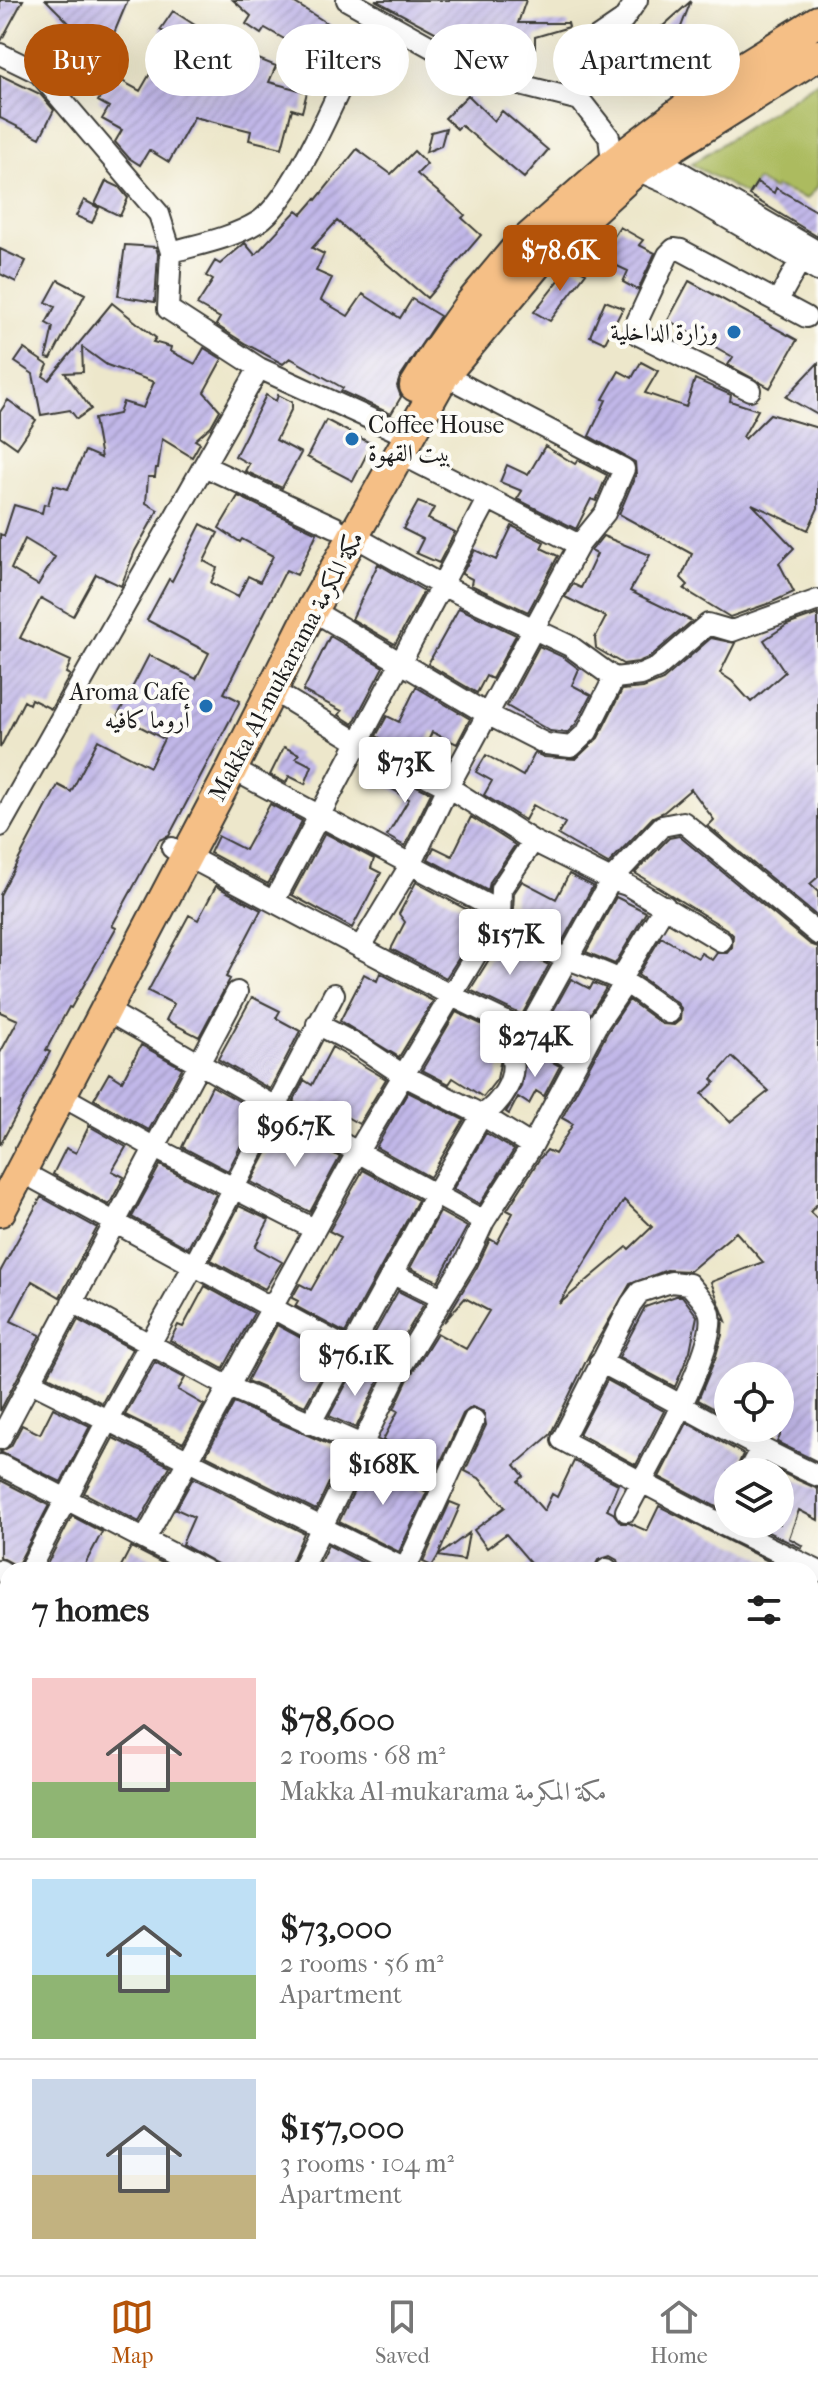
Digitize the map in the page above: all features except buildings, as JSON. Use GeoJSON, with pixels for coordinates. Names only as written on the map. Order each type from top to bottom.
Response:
{"type":"FeatureCollection","features":[{"type":"Feature","properties":{"kind":"highway"},"geometry":{"type":"LineString","coordinates":[[630,154],[718,83],[818,21]]}},
{"type":"Feature","properties":{"kind":"highway"},"geometry":{"type":"LineString","coordinates":[[630,154],[818,55]]}},
{"type":"Feature","properties":{"kind":"highway","name":"Makka Al-mukarama مكة المكرمة"},"geometry":{"type":"LineString","coordinates":[[0,1211],[10,1172],[180,852],[345,531],[399,439],[444,375],[630,154]]}},
{"type":"Feature","properties":{"kind":"highway","name":"Makka Al-mukarama مكة المكرمة"},"geometry":{"type":"LineString","coordinates":[[399,439],[434,355],[470,304],[516,249],[630,154]]}},
{"type":"Feature","properties":{"kind":"highway","name":"Makka Al-mukarama مكة المكرمة"},"geometry":{"type":"LineString","coordinates":[[10,1172],[60,1095],[106,1010],[180,852],[232,769],[312,610],[345,531]]}},
{"type":"Feature","properties":{"kind":"street"},"geometry":{"type":"LineString","coordinates":[[347,0],[418,42],[481,73],[580,100],[630,154],[671,185],[808,253],[818,271]]}},
{"type":"Feature","properties":{"kind":"street"},"geometry":{"type":"LineString","coordinates":[[580,100],[578,56],[585,46],[623,20],[637,0]]}},
{"type":"Feature","properties":{"kind":"street"},"geometry":{"type":"LineString","coordinates":[[171,252],[230,236],[259,222],[276,206],[299,170],[373,16]]}},
{"type":"Feature","properties":{"kind":"street"},"geometry":{"type":"LineString","coordinates":[[2,58],[39,73],[159,214],[171,252],[168,309],[259,368],[399,439],[488,498],[579,545]]}},
{"type":"Feature","properties":{"kind":"street"},"geometry":{"type":"LineString","coordinates":[[750,390],[637,334],[634,328],[668,255],[674,249],[681,250],[806,317]]}},
{"type":"Feature","properties":{"kind":"street"},"geometry":{"type":"LineString","coordinates":[[777,302],[808,253]]}},
{"type":"Feature","properties":{"kind":"street"},"geometry":{"type":"LineString","coordinates":[[0,826],[259,368]]}},
{"type":"Feature","properties":{"kind":"street"},"geometry":{"type":"LineString","coordinates":[[360,948],[411,864],[448,787],[579,545],[605,513],[624,469],[444,375]]}},
{"type":"Feature","properties":{"kind":"street"},"geometry":{"type":"LineString","coordinates":[[204,466],[345,531],[441,585],[570,646],[614,678],[641,675],[657,668],[708,624],[732,631],[818,600]]}},
{"type":"Feature","properties":{"kind":"street"},"geometry":{"type":"LineString","coordinates":[[274,901],[488,498]]}},
{"type":"Feature","properties":{"kind":"street"},"geometry":{"type":"LineString","coordinates":[[312,610],[487,714],[546,744],[571,747],[587,732],[614,678]]}},
{"type":"Feature","properties":{"kind":"street"},"geometry":{"type":"LineString","coordinates":[[272,690],[358,742],[448,787],[533,841],[627,885],[721,941]]}},
{"type":"Feature","properties":{"kind":"street"},"geometry":{"type":"LineString","coordinates":[[232,769],[491,907],[500,919],[540,949],[620,980],[669,1013]]}},
{"type":"Feature","properties":{"kind":"street"},"geometry":{"type":"LineString","coordinates":[[310,1424],[435,1195],[482,1115],[493,1109],[510,1083],[514,1071],[512,1059],[611,880],[662,826],[683,822],[818,934]]}},
{"type":"Feature","properties":{"kind":"street"},"geometry":{"type":"LineString","coordinates":[[145,1539],[358,1151],[500,919],[501,889],[533,841]]}},
{"type":"Feature","properties":{"kind":"street"},"geometry":{"type":"LineString","coordinates":[[180,852],[452,996],[527,1032],[576,1061]]}},
{"type":"Feature","properties":{"kind":"street"},"geometry":{"type":"LineString","coordinates":[[305,1562],[396,1375],[466,1260],[484,1221],[532,1146],[576,1061],[620,991],[620,980],[665,906]]}},
{"type":"Feature","properties":{"kind":"street"},"geometry":{"type":"LineString","coordinates":[[0,1439],[237,992]]}},
{"type":"Feature","properties":{"kind":"street"},"geometry":{"type":"LineString","coordinates":[[33,1562],[194,1265],[334,994]]}},
{"type":"Feature","properties":{"kind":"street"},"geometry":{"type":"LineString","coordinates":[[106,1010],[484,1221]]}},
{"type":"Feature","properties":{"kind":"street"},"geometry":{"type":"LineString","coordinates":[[317,1024],[532,1146]]}},
{"type":"Feature","properties":{"kind":"street"},"geometry":{"type":"LineString","coordinates":[[60,1095],[153,1147],[314,1229]]}},
{"type":"Feature","properties":{"kind":"street"},"geometry":{"type":"LineString","coordinates":[[10,1172],[114,1220],[396,1375]]}},
{"type":"Feature","properties":{"kind":"street"},"geometry":{"type":"LineString","coordinates":[[393,1274],[442,1298]]}},
{"type":"Feature","properties":{"kind":"street"},"geometry":{"type":"LineString","coordinates":[[626,1511],[641,1482],[682,1404],[709,1340],[710,1312],[689,1284],[671,1282],[640,1292],[631,1304],[562,1440],[641,1482],[714,1513]]}},
{"type":"Feature","properties":{"kind":"street"},"geometry":{"type":"LineString","coordinates":[[72,1302],[229,1387],[401,1462],[444,1487]]}},
{"type":"Feature","properties":{"kind":"street"},"geometry":{"type":"LineString","coordinates":[[600,1362],[682,1404],[760,1450],[818,1476]]}},
{"type":"Feature","properties":{"kind":"street"},"geometry":{"type":"LineString","coordinates":[[31,1382],[391,1562]]}},
{"type":"Feature","properties":{"kind":"street"},"geometry":{"type":"LineString","coordinates":[[410,1562],[474,1420]]}},
{"type":"Feature","properties":{"kind":"street"},"geometry":{"type":"LineString","coordinates":[[756,1458],[760,1450]]}},
{"type":"Feature","properties":{"kind":"street"},"geometry":{"type":"LineString","coordinates":[[0,1465],[189,1562]]}},
{"type":"Feature","properties":{"kind":"street"},"geometry":{"type":"LineString","coordinates":[[766,1538],[813,1562]]}},
{"type":"Feature","properties":{"kind":"green space"},"geometry":{"type":"Polygon","coordinates":[[[818,81],[818,186],[807,199],[775,187],[773,190],[757,180],[747,195],[691,164],[818,81]]]}},
{"type":"Feature","properties":{"kind":"place","name":"وزارة الداخلية"},"geometry":{"type":"Point","coordinates":[734,332]}},
{"type":"Feature","properties":{"kind":"place","name":"Coffee House بيت القهوة"},"geometry":{"type":"Point","coordinates":[352,439]}},
{"type":"Feature","properties":{"kind":"place","name":"Aroma Cafe أروما كافيه"},"geometry":{"type":"Point","coordinates":[206,706]}}]}
